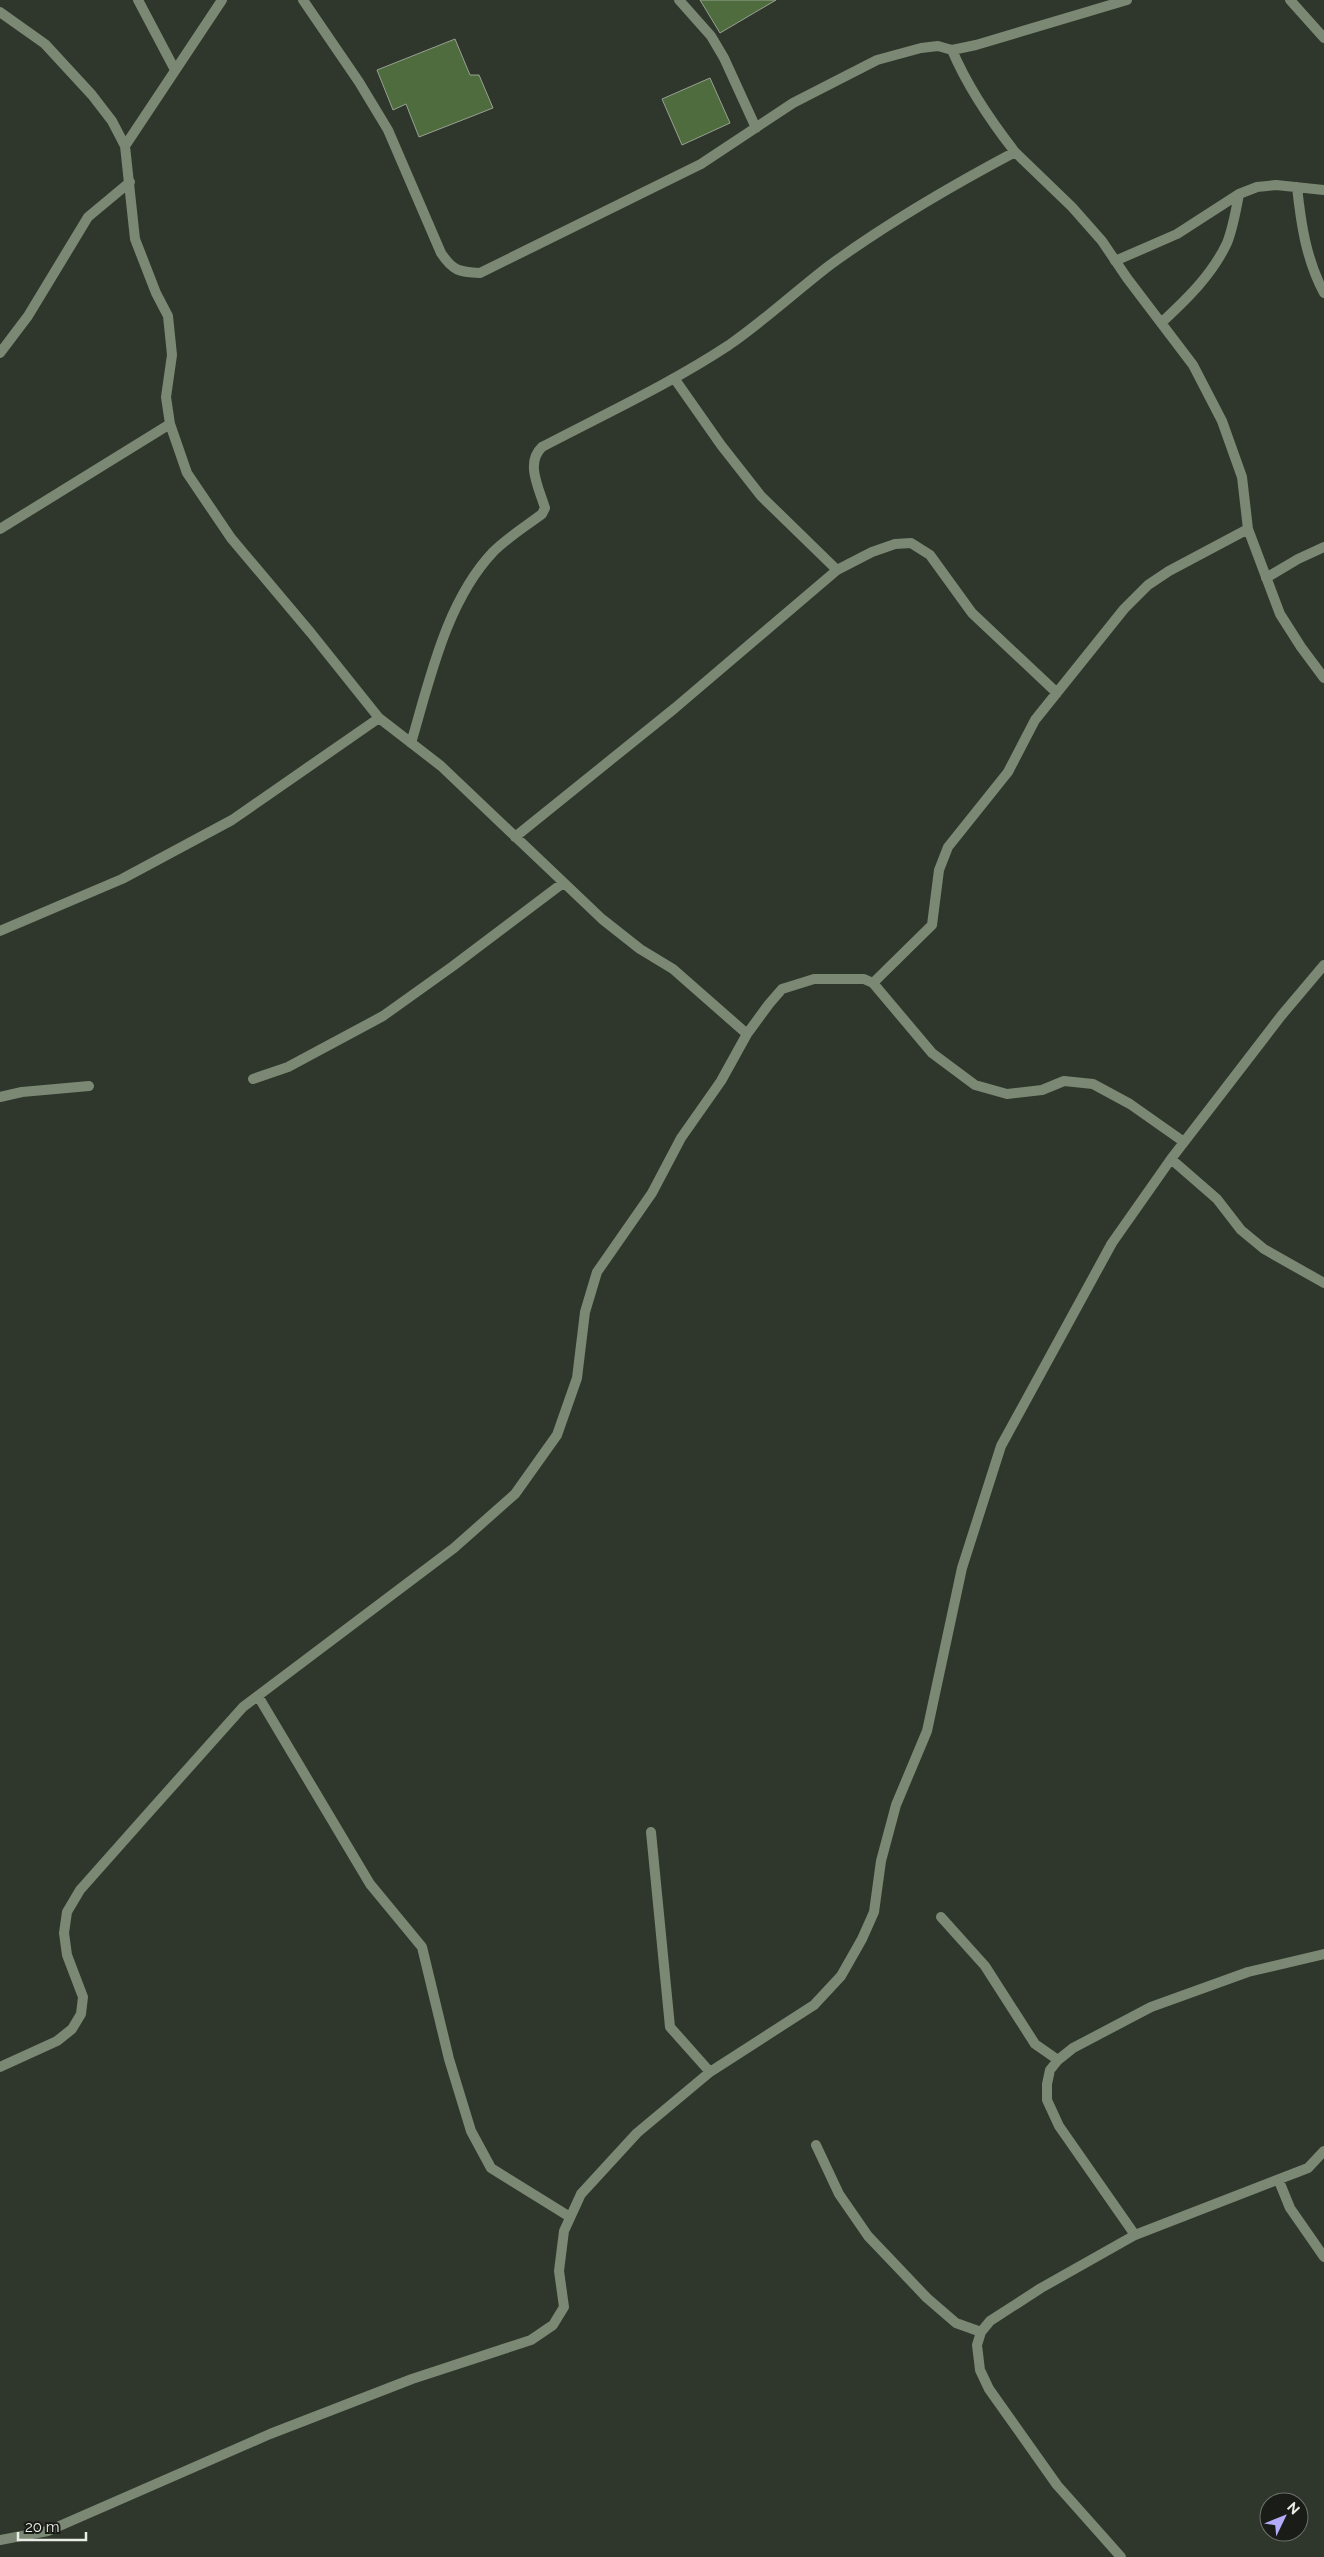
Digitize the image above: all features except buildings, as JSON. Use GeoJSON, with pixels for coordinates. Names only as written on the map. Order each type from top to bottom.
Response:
{"type":"FeatureCollection","features":[{"type":"Feature","properties":{"kind":"street"},"geometry":{"type":"LineString","coordinates":[[138,0],[174,70]]}},
{"type":"Feature","properties":{"kind":"street"},"geometry":{"type":"LineString","coordinates":[[126,146],[174,70],[222,0]]}},
{"type":"Feature","properties":{"kind":"street"},"geometry":{"type":"LineString","coordinates":[[303,0],[359,82],[388,130],[437,247],[447,262],[460,272],[480,273],[701,164],[801,99],[877,60],[921,48],[938,46],[952,50],[976,45],[1100,4],[1127,0]]}},
{"type":"Feature","properties":{"kind":"street"},"geometry":{"type":"LineString","coordinates":[[679,0],[710,36],[724,58],[756,128]]}},
{"type":"Feature","properties":{"kind":"street"},"geometry":{"type":"LineString","coordinates":[[1290,0],[1324,38]]}},
{"type":"Feature","properties":{"kind":"street"},"geometry":{"type":"LineString","coordinates":[[0,12],[45,44],[92,95],[112,121],[126,146],[135,239],[156,293],[168,316],[172,355],[166,397],[170,424],[187,473],[231,538],[379,718],[441,766],[602,919],[640,949],[674,970],[747,1034]]}},
{"type":"Feature","properties":{"kind":"street"},"geometry":{"type":"LineString","coordinates":[[952,50],[963,77],[987,117],[1015,152],[1072,207],[1102,241],[1193,365],[1222,421],[1242,477],[1248,530],[1280,614],[1300,647],[1324,678]]}},
{"type":"Feature","properties":{"kind":"street"},"geometry":{"type":"LineString","coordinates":[[411,743],[453,616],[470,584],[493,552],[542,514],[545,508],[532,462],[535,454],[542,446],[674,378],[728,345],[781,306],[830,265],[944,189],[1015,152]]}},
{"type":"Feature","properties":{"kind":"street"},"geometry":{"type":"LineString","coordinates":[[0,353],[28,316],[88,217],[130,182]]}},
{"type":"Feature","properties":{"kind":"street"},"geometry":{"type":"LineString","coordinates":[[1115,260],[1177,234],[1239,194],[1257,187],[1297,187],[1324,190]]}},
{"type":"Feature","properties":{"kind":"street"},"geometry":{"type":"LineString","coordinates":[[1297,187],[1301,223],[1312,271],[1324,293]]}},
{"type":"Feature","properties":{"kind":"street"},"geometry":{"type":"LineString","coordinates":[[1161,323],[1200,284],[1216,262],[1227,242],[1239,194]]}},
{"type":"Feature","properties":{"kind":"street"},"geometry":{"type":"LineString","coordinates":[[674,378],[721,445],[761,496],[837,570]]}},
{"type":"Feature","properties":{"kind":"street"},"geometry":{"type":"LineString","coordinates":[[0,529],[170,424]]}},
{"type":"Feature","properties":{"kind":"street"},"geometry":{"type":"LineString","coordinates":[[872,983],[932,925],[939,870],[948,847],[1008,772],[1035,720],[1124,609],[1148,586],[1169,571],[1248,530]]}},
{"type":"Feature","properties":{"kind":"street"},"geometry":{"type":"LineString","coordinates":[[515,837],[675,708],[837,570],[872,552],[895,544],[911,543],[930,555],[972,612],[1056,693]]}},
{"type":"Feature","properties":{"kind":"street"},"geometry":{"type":"LineString","coordinates":[[1266,578],[1298,559],[1324,547]]}},
{"type":"Feature","properties":{"kind":"street"},"geometry":{"type":"LineString","coordinates":[[0,931],[122,879],[232,820],[379,718]]}},
{"type":"Feature","properties":{"kind":"street"},"geometry":{"type":"LineString","coordinates":[[252,1079],[288,1067],[383,1016],[563,883]]}},
{"type":"Feature","properties":{"kind":"street"},"geometry":{"type":"LineString","coordinates":[[0,2540],[48,2531],[270,2434],[412,2379],[531,2340],[553,2325],[564,2307],[559,2271],[564,2231],[581,2194],[637,2133],[710,2072],[814,2005],[841,1976],[862,1939],[874,1912],[881,1861],[896,1805],[927,1731],[962,1568],[1001,1446],[1112,1243],[1171,1159],[1281,1016],[1324,965]]}},
{"type":"Feature","properties":{"kind":"street"},"geometry":{"type":"LineString","coordinates":[[0,2067],[57,2041],[72,2029],[81,2014],[83,1997],[67,1955],[64,1933],[67,1912],[86,1882],[243,1707],[454,1548],[515,1494],[557,1435],[577,1378],[585,1312],[597,1272],[652,1194],[681,1138],[721,1081],[747,1034],[782,989],[798,982],[824,979],[864,979],[872,983],[932,1053],[975,1085],[1007,1094],[1042,1090],[1064,1081],[1093,1084],[1130,1104],[1184,1142]]}},
{"type":"Feature","properties":{"kind":"street"},"geometry":{"type":"LineString","coordinates":[[0,1097],[22,1092],[89,1086]]}},
{"type":"Feature","properties":{"kind":"street"},"geometry":{"type":"LineString","coordinates":[[1171,1159],[1217,1198],[1241,1230],[1264,1249],[1324,1283]]}},
{"type":"Feature","properties":{"kind":"street"},"geometry":{"type":"LineString","coordinates":[[258,1696],[370,1884],[422,1947],[449,2059],[471,2131],[482,2156],[491,2168],[570,2217]]}},
{"type":"Feature","properties":{"kind":"street"},"geometry":{"type":"LineString","coordinates":[[651,1832],[670,2028],[710,2072]]}},
{"type":"Feature","properties":{"kind":"street"},"geometry":{"type":"LineString","coordinates":[[942,1917],[985,1966],[1035,2044],[1058,2060]]}},
{"type":"Feature","properties":{"kind":"street"},"geometry":{"type":"LineString","coordinates":[[1135,2234],[1059,2126],[1047,2100],[1047,2084],[1050,2070],[1058,2060],[1073,2048],[1151,2008],[1248,1972],[1324,1954]]}},
{"type":"Feature","properties":{"kind":"street"},"geometry":{"type":"LineString","coordinates":[[816,2145],[839,2194],[868,2236],[926,2298],[956,2324],[981,2332]]}},
{"type":"Feature","properties":{"kind":"street"},"geometry":{"type":"LineString","coordinates":[[1121,2557],[1057,2485],[988,2389],[980,2370],[977,2345],[981,2332],[990,2321],[1041,2288],[1135,2234],[1279,2181],[1308,2168],[1324,2151]]}},
{"type":"Feature","properties":{"kind":"street"},"geometry":{"type":"LineString","coordinates":[[1279,2181],[1290,2208],[1324,2257]]}}]}
